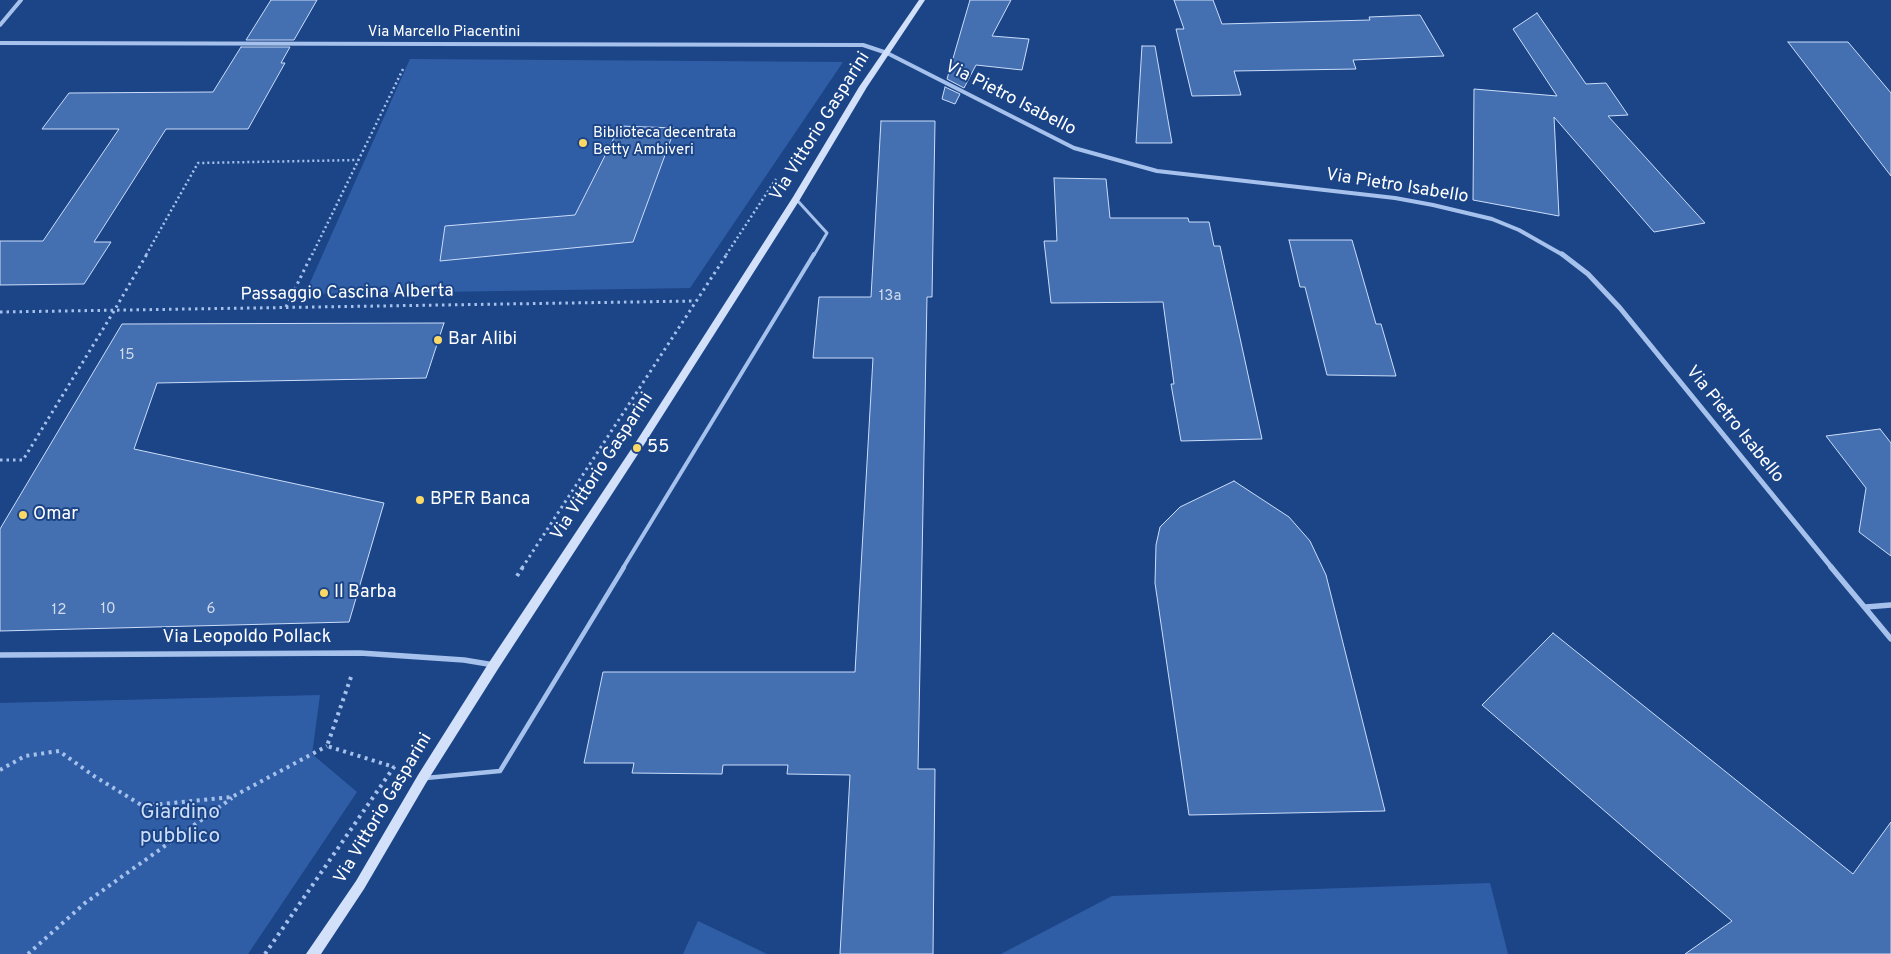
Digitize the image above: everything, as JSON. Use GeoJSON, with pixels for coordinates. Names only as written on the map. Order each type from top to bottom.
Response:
{"type":"FeatureCollection","features":[{"type":"Feature","properties":{"kind":"street"},"geometry":{"type":"LineString","coordinates":[[0,25],[21,0]]}},
{"type":"Feature","properties":{"kind":"street","name":"Via Vittorio Gasparini"},"geometry":{"type":"LineString","coordinates":[[313,954],[360,885],[422,779],[494,665],[637,448],[796,200],[864,87],[922,0]]}},
{"type":"Feature","properties":{"kind":"street","name":"Via Marcello Piacentini"},"geometry":{"type":"LineString","coordinates":[[0,43],[863,45],[887,53]]}},
{"type":"Feature","properties":{"kind":"street","name":"Via Pietro Isabello"},"geometry":{"type":"LineString","coordinates":[[887,53],[1074,148],[1157,171],[1395,198],[1433,205],[1492,219],[1519,230],[1561,253],[1588,274],[1620,308],[1797,527],[1891,639]]}},
{"type":"Feature","properties":{"kind":"street"},"geometry":{"type":"LineString","coordinates":[[1866,608],[1891,606]]}},
{"type":"Feature","properties":{"kind":"street","name":"Via Leopoldo Pollack"},"geometry":{"type":"LineString","coordinates":[[0,655],[360,653],[464,660],[494,665]]}},
{"type":"Feature","properties":{"kind":"lane"},"geometry":{"type":"LineString","coordinates":[[422,779],[500,771],[827,233],[796,200]]}},
{"type":"Feature","properties":{"kind":"path"},"geometry":{"type":"LineString","coordinates":[[286,308],[415,44]]}},
{"type":"Feature","properties":{"kind":"path"},"geometry":{"type":"LineString","coordinates":[[0,460],[23,460],[114,311],[198,163],[358,160]]}},
{"type":"Feature","properties":{"kind":"path"},"geometry":{"type":"LineString","coordinates":[[512,584],[777,177]]}},
{"type":"Feature","properties":{"kind":"path","name":"Passaggio Cascina Alberta"},"geometry":{"type":"LineString","coordinates":[[0,312],[695,301]]}},
{"type":"Feature","properties":{"kind":"path"},"geometry":{"type":"LineString","coordinates":[[28,954],[86,902],[232,797],[327,746],[360,653]]}},
{"type":"Feature","properties":{"kind":"path"},"geometry":{"type":"LineString","coordinates":[[327,746],[394,768]]}},
{"type":"Feature","properties":{"kind":"path"},"geometry":{"type":"LineString","coordinates":[[0,770],[25,756],[59,750],[94,776],[143,806],[232,797]]}},
{"type":"Feature","properties":{"kind":"path"},"geometry":{"type":"LineString","coordinates":[[265,954],[399,759]]}},
{"type":"Feature","properties":{"kind":"green space"},"geometry":{"type":"Polygon","coordinates":[[[410,59],[843,62],[690,288],[305,294],[410,59]]]}},
{"type":"Feature","properties":{"kind":"green space","name":"Giardino pubblico"},"geometry":{"type":"Polygon","coordinates":[[[320,695],[312,754],[357,792],[248,954],[0,954],[0,703],[320,695]]]}},
{"type":"Feature","properties":{"kind":"green space"},"geometry":{"type":"Polygon","coordinates":[[[1490,883],[1508,954],[1001,954],[1112,896],[1490,883]]]}},
{"type":"Feature","properties":{"kind":"green space"},"geometry":{"type":"Polygon","coordinates":[[[698,921],[767,954],[683,954],[698,921]]]}},
{"type":"Feature","properties":{"kind":"building"},"geometry":{"type":"Polygon","coordinates":[[[271,0],[317,0],[294,40],[246,40],[271,0]]]}},
{"type":"Feature","properties":{"kind":"building"},"geometry":{"type":"Polygon","coordinates":[[[970,0],[1011,0],[992,36],[1029,39],[1022,70],[976,65],[964,88],[947,79],[970,0]]]}},
{"type":"Feature","properties":{"kind":"building"},"geometry":{"type":"Polygon","coordinates":[[[1174,0],[1213,0],[1222,24],[1370,20],[1369,17],[1420,15],[1444,56],[1353,60],[1356,69],[1234,71],[1241,95],[1192,96],[1176,29],[1184,29],[1174,0]]]}},
{"type":"Feature","properties":{"kind":"building"},"geometry":{"type":"Polygon","coordinates":[[[1537,13],[1586,84],[1606,83],[1628,115],[1608,116],[1705,223],[1654,232],[1554,117],[1559,216],[1473,200],[1474,89],[1557,96],[1513,29],[1537,13]]]}},
{"type":"Feature","properties":{"kind":"building"},"geometry":{"type":"Polygon","coordinates":[[[1788,42],[1848,42],[1891,93],[1891,176],[1788,42]]]}},
{"type":"Feature","properties":{"kind":"building"},"geometry":{"type":"Polygon","coordinates":[[[1142,46],[1155,46],[1172,143],[1136,143],[1142,46]]]}},
{"type":"Feature","properties":{"kind":"building"},"geometry":{"type":"Polygon","coordinates":[[[241,47],[290,47],[281,63],[285,63],[248,129],[166,129],[94,242],[111,242],[84,284],[0,285],[0,241],[43,241],[119,129],[42,129],[69,93],[213,92],[241,47]]]}},
{"type":"Feature","properties":{"kind":"building"},"geometry":{"type":"Polygon","coordinates":[[[945,87],[960,94],[955,104],[942,99],[945,87]]]}},
{"type":"Feature","properties":{"kind":"building"},"geometry":{"type":"Polygon","coordinates":[[[881,121],[935,121],[932,297],[927,297],[918,769],[935,769],[933,954],[840,954],[850,775],[787,774],[788,765],[723,765],[722,774],[632,773],[634,763],[584,763],[603,672],[855,672],[873,358],[813,358],[819,297],[871,297],[881,121]]]}},
{"type":"Feature","properties":{"kind":"building"},"geometry":{"type":"Polygon","coordinates":[[[620,126],[675,128],[633,242],[440,261],[445,226],[575,215],[620,126]]]}},
{"type":"Feature","properties":{"kind":"building"},"geometry":{"type":"Polygon","coordinates":[[[1054,178],[1106,179],[1110,218],[1188,218],[1189,222],[1209,222],[1214,246],[1220,246],[1262,439],[1181,441],[1171,384],[1174,384],[1163,302],[1051,303],[1044,241],[1057,241],[1054,178]]]}},
{"type":"Feature","properties":{"kind":"building"},"geometry":{"type":"Polygon","coordinates":[[[1289,240],[1352,240],[1376,324],[1381,324],[1396,376],[1327,375],[1305,287],[1300,287],[1289,240]]]}},
{"type":"Feature","properties":{"kind":"building"},"geometry":{"type":"Polygon","coordinates":[[[444,323],[426,378],[157,383],[134,449],[384,503],[349,622],[0,631],[0,529],[122,324],[444,323]]]}},
{"type":"Feature","properties":{"kind":"building"},"geometry":{"type":"Polygon","coordinates":[[[1880,429],[1891,443],[1891,556],[1859,532],[1866,488],[1826,436],[1880,429]]]}},
{"type":"Feature","properties":{"kind":"building"},"geometry":{"type":"Polygon","coordinates":[[[1234,481],[1289,517],[1310,541],[1326,575],[1385,811],[1189,815],[1155,583],[1156,545],[1160,527],[1180,507],[1234,481]]]}},
{"type":"Feature","properties":{"kind":"building"},"geometry":{"type":"Polygon","coordinates":[[[1553,633],[1853,874],[1891,822],[1891,954],[1685,954],[1732,921],[1482,705],[1553,633]]]}},
{"type":"Feature","properties":{"kind":"place","name":"Biblioteca decentrata Betty Ambiveri"},"geometry":{"type":"Point","coordinates":[583,143]}},
{"type":"Feature","properties":{"kind":"place","name":"Bar Alibi"},"geometry":{"type":"Point","coordinates":[438,340]}},
{"type":"Feature","properties":{"kind":"place","name":"55"},"geometry":{"type":"Point","coordinates":[637,448]}},
{"type":"Feature","properties":{"kind":"place","name":"BPER Banca"},"geometry":{"type":"Point","coordinates":[420,500]}},
{"type":"Feature","properties":{"kind":"place","name":"Omar"},"geometry":{"type":"Point","coordinates":[23,515]}},
{"type":"Feature","properties":{"kind":"place","name":"Il Barba"},"geometry":{"type":"Point","coordinates":[324,593]}}]}
